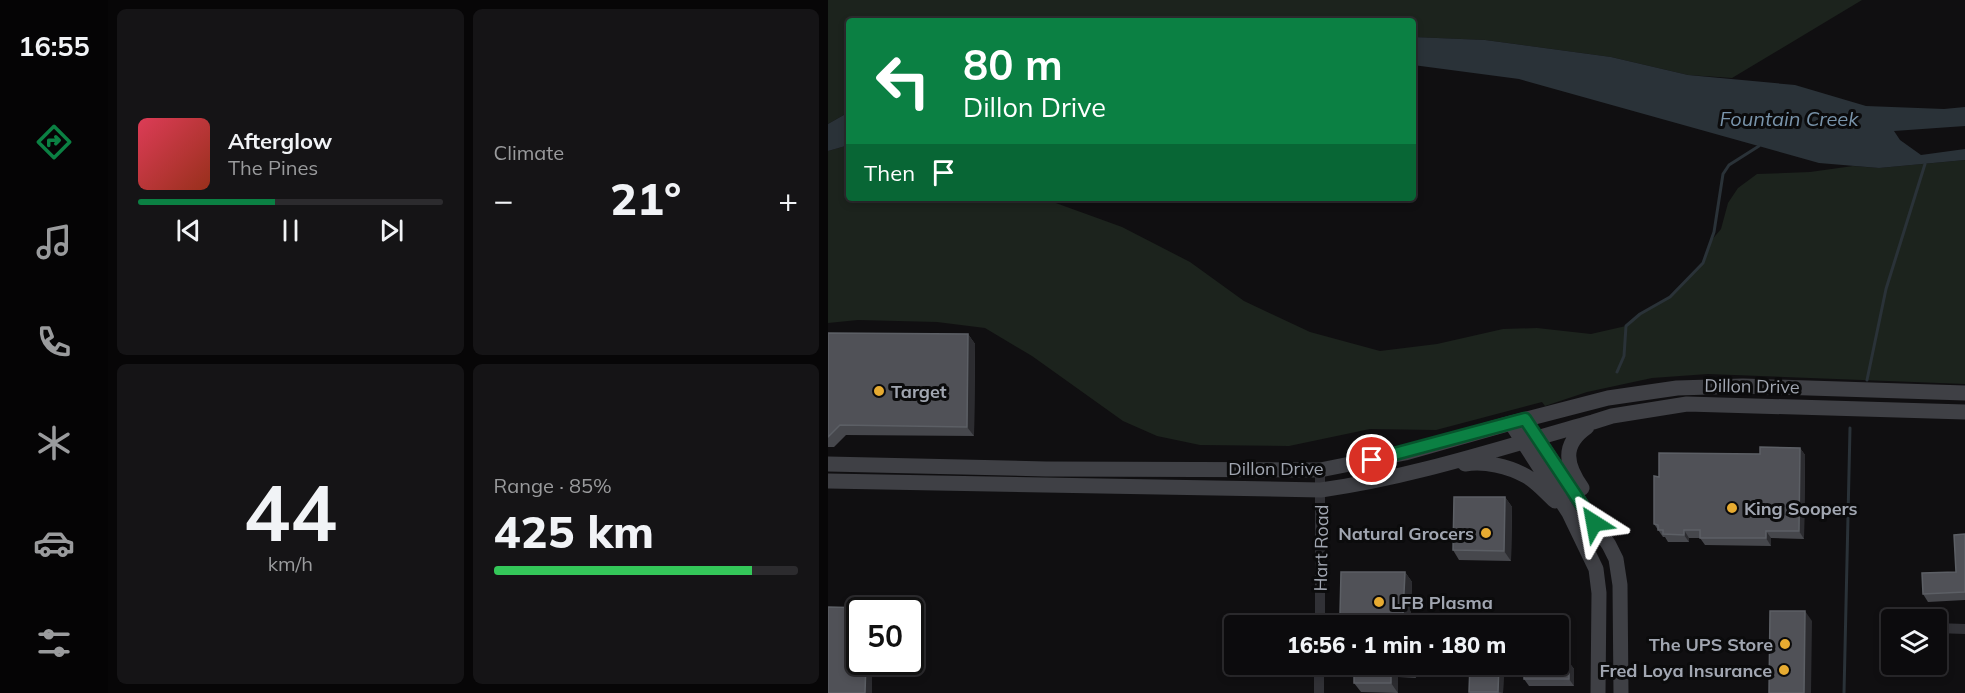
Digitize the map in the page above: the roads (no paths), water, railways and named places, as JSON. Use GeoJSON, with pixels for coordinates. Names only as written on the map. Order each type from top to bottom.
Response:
{"type":"FeatureCollection","features":[{"type":"Feature","properties":{"kind":"main road","name":"Dillon Drive"},"geometry":{"type":"LineString","coordinates":[[828,464],[1046,469],[1320,470],[1405,453],[1608,398],[1677,388],[1743,386],[1965,393]]}},
{"type":"Feature","properties":{"kind":"main road","name":"Dillon Drive"},"geometry":{"type":"LineString","coordinates":[[828,481],[1321,489],[1366,483],[1427,468],[1612,416],[1687,404],[1965,412]]}},
{"type":"Feature","properties":{"kind":"main road"},"geometry":{"type":"LineString","coordinates":[[1518,421],[1569,513],[1596,569],[1599,593],[1598,693]]}},
{"type":"Feature","properties":{"kind":"main road"},"geometry":{"type":"LineString","coordinates":[[1593,422],[1576,435],[1568,454],[1573,474],[1594,506],[1616,559],[1620,585],[1621,693]]}},
{"type":"Feature","properties":{"kind":"main road"},"geometry":{"type":"LineString","coordinates":[[1530,440],[1609,545]]}},
{"type":"Feature","properties":{"kind":"main road"},"geometry":{"type":"LineString","coordinates":[[1427,468],[1478,462],[1505,467],[1527,476],[1569,513]]}},
{"type":"Feature","properties":{"kind":"street","name":"Hart Road"},"geometry":{"type":"LineString","coordinates":[[1320,470],[1320,615]]}},
{"type":"Feature","properties":{"kind":"street"},"geometry":{"type":"LineString","coordinates":[[1947,628],[1965,629]]}},
{"type":"Feature","properties":{"kind":"street"},"geometry":{"type":"LineString","coordinates":[[1319,675],[1319,693]]}},
{"type":"Feature","properties":{"kind":"water","name":"Fountain Creek"},"geometry":{"type":"Polygon","coordinates":[[[1416,37],[1485,40],[1611,57],[1688,75],[1795,85],[1866,106],[1944,109],[1965,107],[1965,126],[1894,131],[1900,140],[1921,155],[1965,149],[1965,160],[1879,168],[1819,163],[1519,79],[1416,65],[1416,37]]]}},
{"type":"Feature","properties":{"kind":"water"},"geometry":{"type":"Polygon","coordinates":[[[846,114],[846,146],[828,151],[828,124],[846,114]]]}},
{"type":"Feature","properties":{"kind":"waterway"},"geometry":{"type":"LineString","coordinates":[[1617,372],[1624,356],[1626,326],[1640,314],[1670,297],[1703,263],[1714,232],[1723,174],[1729,165],[1759,146]]}},
{"type":"Feature","properties":{"kind":"waterway"},"geometry":{"type":"LineString","coordinates":[[1867,380],[1886,289],[1925,164]]}},
{"type":"Feature","properties":{"kind":"waterway"},"geometry":{"type":"LineString","coordinates":[[1844,693],[1850,428]]}},
{"type":"Feature","properties":{"kind":"place","name":"Target"},"geometry":{"type":"Point","coordinates":[879,391]}},
{"type":"Feature","properties":{"kind":"place","name":"King Soopers"},"geometry":{"type":"Point","coordinates":[1732,508]}},
{"type":"Feature","properties":{"kind":"place","name":"Natural Grocers"},"geometry":{"type":"Point","coordinates":[1486,533]}},
{"type":"Feature","properties":{"kind":"place","name":"LFB Plasma"},"geometry":{"type":"Point","coordinates":[1379,602]}},
{"type":"Feature","properties":{"kind":"place","name":"The UPS Store"},"geometry":{"type":"Point","coordinates":[1785,644]}},
{"type":"Feature","properties":{"kind":"place","name":"Fred Loya Insurance"},"geometry":{"type":"Point","coordinates":[1784,670]}}]}
